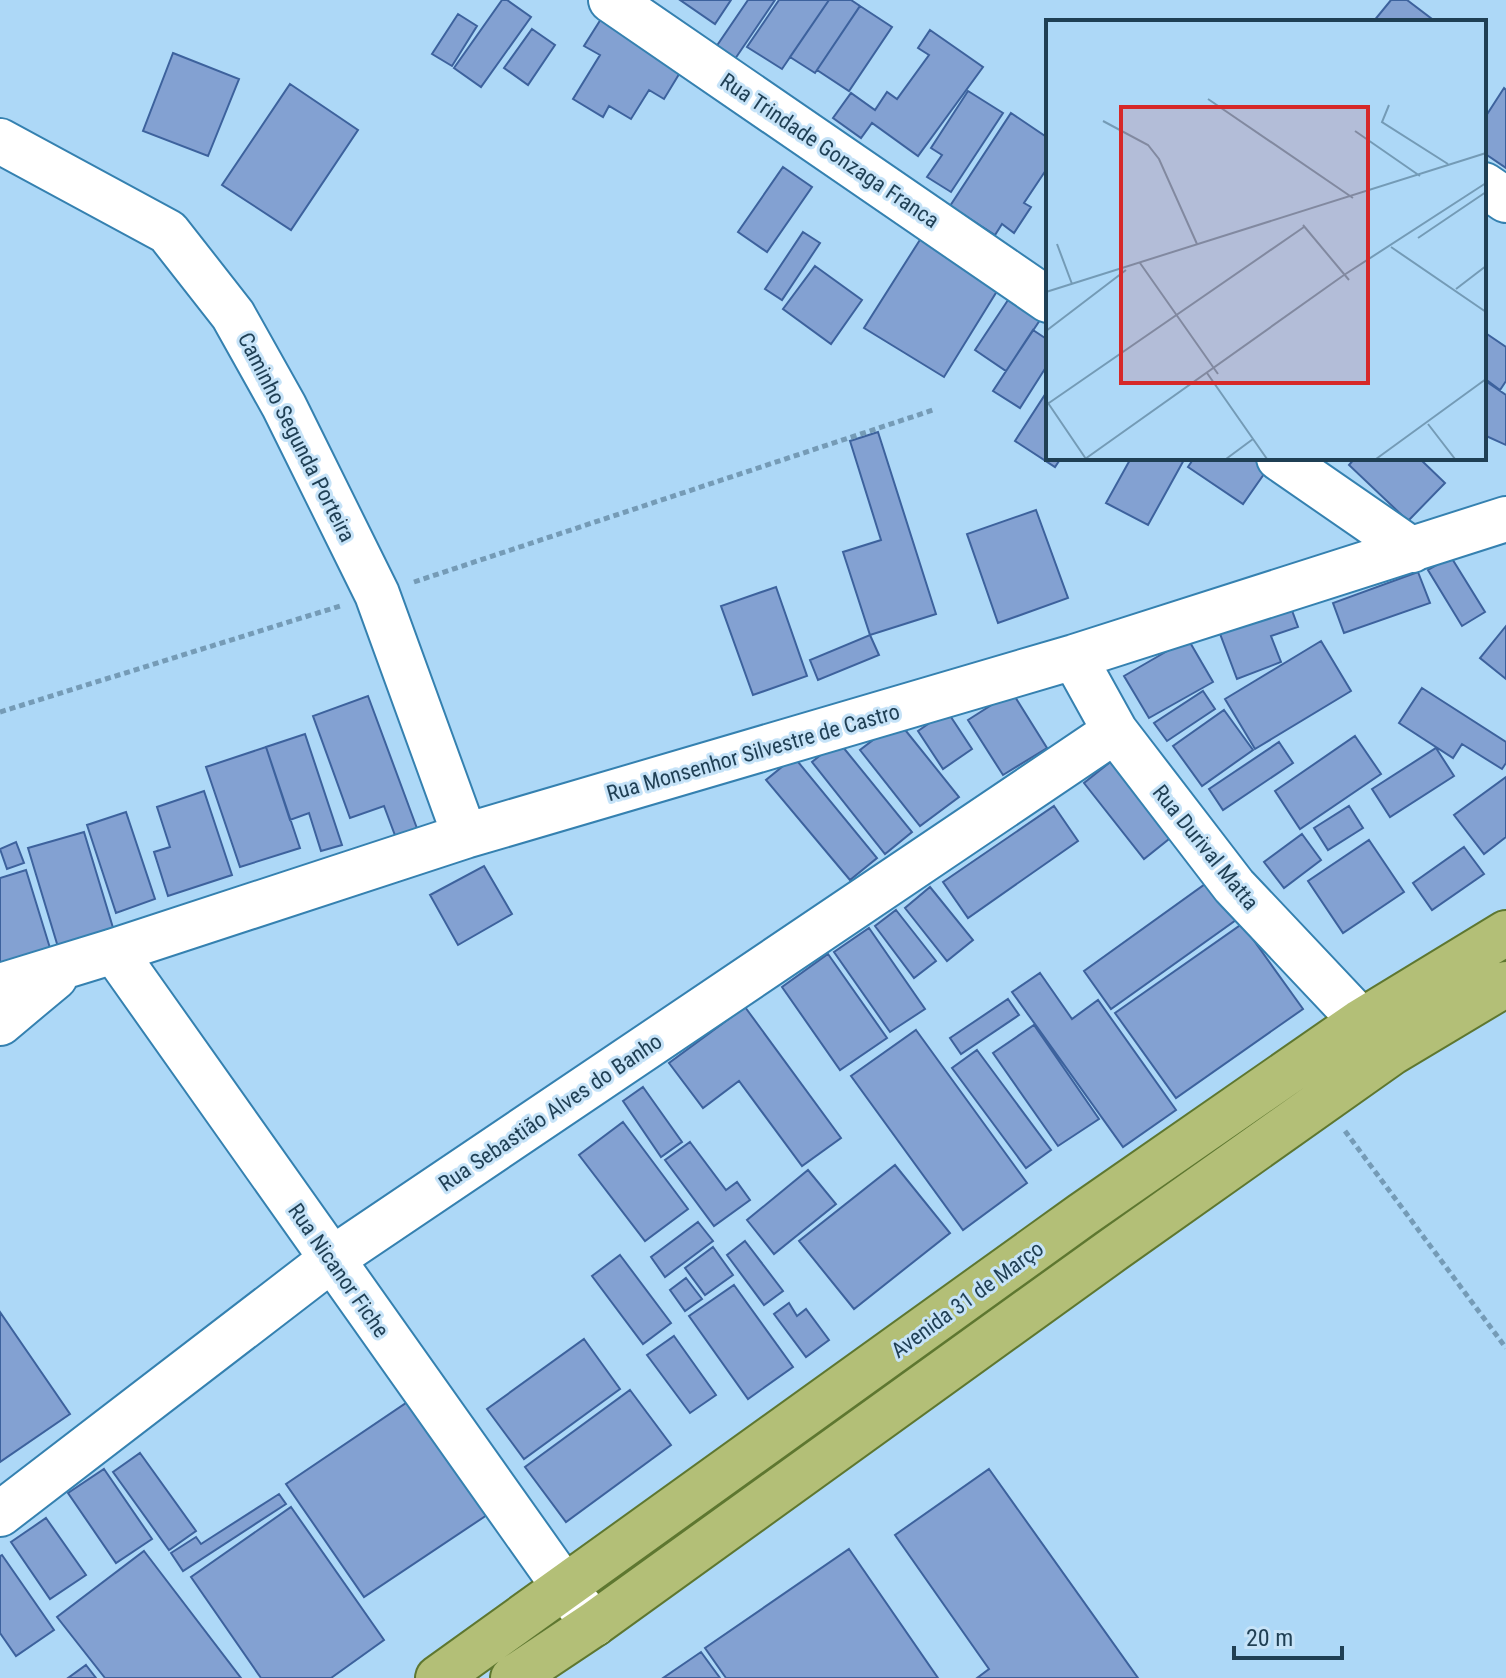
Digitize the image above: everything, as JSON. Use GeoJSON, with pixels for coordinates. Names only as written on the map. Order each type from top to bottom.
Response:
{"type":"FeatureCollection","features":[{"type":"Feature","properties":{"kind":"main road","name":"Avenida 31 de Março"},"geometry":{"type":"LineString","coordinates":[[438,1678],[1082,1215],[1360,1022],[1506,933]]}},
{"type":"Feature","properties":{"kind":"main road","name":"Avenida 31 de Março"},"geometry":{"type":"LineString","coordinates":[[541,1670],[594,1624],[1114,1249],[1391,1053],[1506,984]]}},
{"type":"Feature","properties":{"kind":"street","name":"Rua Trindade Gonzaga Franca"},"geometry":{"type":"LineString","coordinates":[[611,0],[1046,299]]}},
{"type":"Feature","properties":{"kind":"street","name":"Caminho Segunda Porteira"},"geometry":{"type":"LineString","coordinates":[[0,141],[168,232],[233,315],[284,406],[377,594],[465,836]]}},
{"type":"Feature","properties":{"kind":"street"},"geometry":{"type":"LineString","coordinates":[[1486,186],[1506,200]]}},
{"type":"Feature","properties":{"kind":"street"},"geometry":{"type":"LineString","coordinates":[[1282,460],[1412,550]]}},
{"type":"Feature","properties":{"kind":"street","name":"Rua Monsenhor Silvestre de Castro"},"geometry":{"type":"LineString","coordinates":[[0,986],[465,836],[1074,657],[1506,519]]}},
{"type":"Feature","properties":{"kind":"street","name":"Rua Durival Matta"},"geometry":{"type":"LineString","coordinates":[[1074,657],[1115,731],[1234,886],[1391,1053]]}},
{"type":"Feature","properties":{"kind":"street","name":"Rua Sebastião Alves do Banho"},"geometry":{"type":"LineString","coordinates":[[0,1514],[332,1259],[1115,731]]}},
{"type":"Feature","properties":{"kind":"street","name":"Rua Nicanor Fiche"},"geometry":{"type":"LineString","coordinates":[[114,951],[565,1588],[594,1624]]}},
{"type":"Feature","properties":{"kind":"street"},"geometry":{"type":"LineString","coordinates":[[0,1023],[69,965]]}},
{"type":"Feature","properties":{"kind":"street"},"geometry":{"type":"LineString","coordinates":[[523,1618],[541,1670]]}},
{"type":"Feature","properties":{"kind":"path"},"geometry":{"type":"LineString","coordinates":[[0,712],[377,594],[933,410]]}},
{"type":"Feature","properties":{"kind":"path"},"geometry":{"type":"LineString","coordinates":[[1323,1101],[1506,1348]]}},
{"type":"Feature","properties":{"kind":"building"},"geometry":{"type":"Polygon","coordinates":[[[502,0],[507,0],[531,17],[481,87],[454,68],[502,0]]]}},
{"type":"Feature","properties":{"kind":"building"},"geometry":{"type":"Polygon","coordinates":[[[680,0],[731,0],[715,24],[680,0]]]}},
{"type":"Feature","properties":{"kind":"building"},"geometry":{"type":"Polygon","coordinates":[[[748,0],[775,0],[735,59],[716,47],[748,0]]]}},
{"type":"Feature","properties":{"kind":"building"},"geometry":{"type":"Polygon","coordinates":[[[779,0],[829,0],[782,69],[747,47],[779,0]]]}},
{"type":"Feature","properties":{"kind":"building"},"geometry":{"type":"Polygon","coordinates":[[[829,0],[851,0],[860,6],[815,73],[790,57],[829,0]]]}},
{"type":"Feature","properties":{"kind":"building"},"geometry":{"type":"Polygon","coordinates":[[[1391,0],[1407,0],[1433,20],[1375,20],[1391,0]]]}},
{"type":"Feature","properties":{"kind":"building"},"geometry":{"type":"Polygon","coordinates":[[[860,6],[892,27],[849,91],[817,70],[860,6]]]}},
{"type":"Feature","properties":{"kind":"building"},"geometry":{"type":"Polygon","coordinates":[[[606,11],[687,61],[664,99],[649,90],[631,119],[609,106],[603,117],[573,99],[600,55],[584,46],[606,11]]]}},
{"type":"Feature","properties":{"kind":"building"},"geometry":{"type":"Polygon","coordinates":[[[458,14],[477,26],[452,66],[432,54],[458,14]]]}},
{"type":"Feature","properties":{"kind":"building"},"geometry":{"type":"Polygon","coordinates":[[[532,29],[555,45],[528,85],[504,68],[532,29]]]}},
{"type":"Feature","properties":{"kind":"building"},"geometry":{"type":"Polygon","coordinates":[[[930,30],[983,67],[918,156],[872,123],[861,138],[833,118],[851,93],[875,110],[887,92],[897,99],[929,55],[918,48],[930,30]]]}},
{"type":"Feature","properties":{"kind":"building"},"geometry":{"type":"Polygon","coordinates":[[[173,53],[239,79],[208,156],[143,131],[173,53]]]}},
{"type":"Feature","properties":{"kind":"building"},"geometry":{"type":"Polygon","coordinates":[[[290,84],[358,130],[291,230],[222,185],[290,84]]]}},
{"type":"Feature","properties":{"kind":"building"},"geometry":{"type":"Polygon","coordinates":[[[1504,88],[1506,168],[1486,154],[1486,116],[1504,88]]]}},
{"type":"Feature","properties":{"kind":"building"},"geometry":{"type":"Polygon","coordinates":[[[968,91],[1003,113],[951,192],[927,177],[942,155],[931,148],[968,91]]]}},
{"type":"Feature","properties":{"kind":"building"},"geometry":{"type":"Polygon","coordinates":[[[1011,113],[1046,137],[1046,170],[1024,203],[1031,207],[1014,233],[1002,224],[995,235],[950,206],[1011,113]]]}},
{"type":"Feature","properties":{"kind":"building"},"geometry":{"type":"Polygon","coordinates":[[[783,167],[812,187],[767,252],[738,232],[783,167]]]}},
{"type":"Feature","properties":{"kind":"building"},"geometry":{"type":"Polygon","coordinates":[[[803,232],[820,243],[782,300],[765,289],[803,232]]]}},
{"type":"Feature","properties":{"kind":"building"},"geometry":{"type":"Polygon","coordinates":[[[923,235],[1002,283],[944,377],[864,328],[923,235]]]}},
{"type":"Feature","properties":{"kind":"building"},"geometry":{"type":"Polygon","coordinates":[[[815,266],[862,300],[831,344],[783,309],[815,266]]]}},
{"type":"Feature","properties":{"kind":"building"},"geometry":{"type":"Polygon","coordinates":[[[1008,300],[1040,320],[1006,371],[975,350],[1008,300]]]}},
{"type":"Feature","properties":{"kind":"building"},"geometry":{"type":"Polygon","coordinates":[[[1033,330],[1046,339],[1046,367],[1020,408],[993,391],[1033,330]]]}},
{"type":"Feature","properties":{"kind":"building"},"geometry":{"type":"Polygon","coordinates":[[[1486,333],[1506,347],[1506,381],[1500,390],[1486,380],[1486,333]]]}},
{"type":"Feature","properties":{"kind":"building"},"geometry":{"type":"Polygon","coordinates":[[[1486,381],[1506,395],[1506,445],[1486,436],[1486,381]]]}},
{"type":"Feature","properties":{"kind":"building"},"geometry":{"type":"Polygon","coordinates":[[[1046,393],[1046,460],[1060,460],[1055,467],[1015,441],[1046,393]]]}},
{"type":"Feature","properties":{"kind":"building"},"geometry":{"type":"Polygon","coordinates":[[[878,432],[936,614],[870,635],[843,552],[881,540],[850,441],[878,432]]]}},
{"type":"Feature","properties":{"kind":"building"},"geometry":{"type":"Polygon","coordinates":[[[1130,460],[1184,460],[1148,525],[1106,503],[1130,460]]]}},
{"type":"Feature","properties":{"kind":"building"},"geometry":{"type":"Polygon","coordinates":[[[1193,460],[1265,460],[1271,464],[1243,504],[1188,467],[1193,460]]]}},
{"type":"Feature","properties":{"kind":"building"},"geometry":{"type":"Polygon","coordinates":[[[1353,460],[1421,460],[1445,483],[1408,521],[1349,465],[1353,460]]]}},
{"type":"Feature","properties":{"kind":"building"},"geometry":{"type":"Polygon","coordinates":[[[1036,510],[1068,598],[998,623],[967,534],[1036,510]]]}},
{"type":"Feature","properties":{"kind":"building"},"geometry":{"type":"Polygon","coordinates":[[[1451,557],[1485,612],[1462,626],[1428,570],[1451,557]]]}},
{"type":"Feature","properties":{"kind":"building"},"geometry":{"type":"Polygon","coordinates":[[[1418,572],[1430,603],[1344,633],[1333,603],[1418,572]]]}},
{"type":"Feature","properties":{"kind":"building"},"geometry":{"type":"Polygon","coordinates":[[[776,587],[807,676],[753,695],[721,606],[776,587]]]}},
{"type":"Feature","properties":{"kind":"building"},"geometry":{"type":"Polygon","coordinates":[[[1290,605],[1298,627],[1271,636],[1281,662],[1237,679],[1219,631],[1290,605]]]}},
{"type":"Feature","properties":{"kind":"building"},"geometry":{"type":"Polygon","coordinates":[[[1506,626],[1506,679],[1480,658],[1506,626]]]}},
{"type":"Feature","properties":{"kind":"building"},"geometry":{"type":"Polygon","coordinates":[[[870,635],[879,655],[818,680],[810,660],[870,635]]]}},
{"type":"Feature","properties":{"kind":"building"},"geometry":{"type":"Polygon","coordinates":[[[1188,639],[1213,682],[1149,718],[1124,676],[1188,639]]]}},
{"type":"Feature","properties":{"kind":"building"},"geometry":{"type":"Polygon","coordinates":[[[1321,641],[1351,691],[1255,749],[1225,699],[1321,641]]]}},
{"type":"Feature","properties":{"kind":"building"},"geometry":{"type":"Polygon","coordinates":[[[1422,688],[1506,742],[1506,763],[1502,769],[1462,744],[1453,758],[1399,723],[1422,688]]]}},
{"type":"Feature","properties":{"kind":"building"},"geometry":{"type":"Polygon","coordinates":[[[1203,691],[1215,709],[1167,741],[1154,723],[1203,691]]]}},
{"type":"Feature","properties":{"kind":"building"},"geometry":{"type":"Polygon","coordinates":[[[1012,692],[1047,748],[1003,775],[968,720],[1012,692]]]}},
{"type":"Feature","properties":{"kind":"building"},"geometry":{"type":"Polygon","coordinates":[[[368,696],[418,831],[396,838],[384,806],[350,818],[313,716],[368,696]]]}},
{"type":"Feature","properties":{"kind":"building"},"geometry":{"type":"Polygon","coordinates":[[[1224,710],[1253,750],[1202,786],[1173,746],[1224,710]]]}},
{"type":"Feature","properties":{"kind":"building"},"geometry":{"type":"Polygon","coordinates":[[[947,711],[972,749],[943,769],[918,731],[947,711]]]}},
{"type":"Feature","properties":{"kind":"building"},"geometry":{"type":"Polygon","coordinates":[[[898,721],[959,797],[920,826],[860,750],[898,721]]]}},
{"type":"Feature","properties":{"kind":"building"},"geometry":{"type":"Polygon","coordinates":[[[305,734],[342,845],[321,851],[309,813],[290,820],[266,747],[305,734]]]}},
{"type":"Feature","properties":{"kind":"building"},"geometry":{"type":"Polygon","coordinates":[[[1355,736],[1381,774],[1300,829],[1275,791],[1355,736]]]}},
{"type":"Feature","properties":{"kind":"building"},"geometry":{"type":"Polygon","coordinates":[[[838,741],[912,832],[885,854],[812,762],[838,741]]]}},
{"type":"Feature","properties":{"kind":"building"},"geometry":{"type":"Polygon","coordinates":[[[1279,742],[1293,763],[1223,810],[1209,789],[1279,742]]]}},
{"type":"Feature","properties":{"kind":"building"},"geometry":{"type":"Polygon","coordinates":[[[266,747],[300,848],[240,867],[206,767],[266,747]]]}},
{"type":"Feature","properties":{"kind":"building"},"geometry":{"type":"Polygon","coordinates":[[[1436,748],[1454,776],[1390,817],[1372,789],[1436,748]]]}},
{"type":"Feature","properties":{"kind":"building"},"geometry":{"type":"Polygon","coordinates":[[[794,757],[877,858],[850,880],[766,780],[794,757]]]}},
{"type":"Feature","properties":{"kind":"building"},"geometry":{"type":"Polygon","coordinates":[[[1114,759],[1174,835],[1144,859],[1084,783],[1114,759]]]}},
{"type":"Feature","properties":{"kind":"building"},"geometry":{"type":"Polygon","coordinates":[[[1506,777],[1506,837],[1484,854],[1454,815],[1506,777]]]}},
{"type":"Feature","properties":{"kind":"building"},"geometry":{"type":"Polygon","coordinates":[[[204,791],[232,875],[168,896],[154,852],[170,847],[157,807],[204,791]]]}},
{"type":"Feature","properties":{"kind":"building"},"geometry":{"type":"Polygon","coordinates":[[[1054,806],[1078,841],[968,918],[943,882],[1054,806]]]}},
{"type":"Feature","properties":{"kind":"building"},"geometry":{"type":"Polygon","coordinates":[[[1349,806],[1363,828],[1328,850],[1314,828],[1349,806]]]}},
{"type":"Feature","properties":{"kind":"building"},"geometry":{"type":"Polygon","coordinates":[[[126,812],[155,899],[116,913],[87,825],[126,812]]]}},
{"type":"Feature","properties":{"kind":"building"},"geometry":{"type":"Polygon","coordinates":[[[84,832],[114,931],[58,947],[28,848],[84,832]]]}},
{"type":"Feature","properties":{"kind":"building"},"geometry":{"type":"Polygon","coordinates":[[[1302,834],[1321,860],[1284,888],[1264,862],[1302,834]]]}},
{"type":"Feature","properties":{"kind":"building"},"geometry":{"type":"Polygon","coordinates":[[[1369,840],[1404,892],[1343,933],[1308,881],[1369,840]]]}},
{"type":"Feature","properties":{"kind":"building"},"geometry":{"type":"Polygon","coordinates":[[[16,842],[24,863],[7,869],[0,849],[16,842]]]}},
{"type":"Feature","properties":{"kind":"building"},"geometry":{"type":"Polygon","coordinates":[[[1464,847],[1484,874],[1432,910],[1413,883],[1464,847]]]}},
{"type":"Feature","properties":{"kind":"building"},"geometry":{"type":"Polygon","coordinates":[[[484,866],[512,914],[458,945],[430,895],[484,866]]]}},
{"type":"Feature","properties":{"kind":"building"},"geometry":{"type":"Polygon","coordinates":[[[26,870],[50,948],[0,964],[0,878],[26,870]]]}},
{"type":"Feature","properties":{"kind":"building"},"geometry":{"type":"Polygon","coordinates":[[[1208,882],[1236,920],[1111,1009],[1084,971],[1208,882]]]}},
{"type":"Feature","properties":{"kind":"building"},"geometry":{"type":"Polygon","coordinates":[[[930,887],[973,940],[947,961],[905,908],[930,887]]]}},
{"type":"Feature","properties":{"kind":"building"},"geometry":{"type":"Polygon","coordinates":[[[896,910],[936,961],[914,978],[875,926],[896,910]]]}},
{"type":"Feature","properties":{"kind":"building"},"geometry":{"type":"Polygon","coordinates":[[[1242,924],[1303,1009],[1176,1098],[1115,1013],[1242,924]]]}},
{"type":"Feature","properties":{"kind":"building"},"geometry":{"type":"Polygon","coordinates":[[[869,928],[925,1009],[890,1032],[834,952],[869,928]]]}},
{"type":"Feature","properties":{"kind":"building"},"geometry":{"type":"Polygon","coordinates":[[[828,954],[887,1038],[840,1070],[782,987],[828,954]]]}},
{"type":"Feature","properties":{"kind":"building"},"geometry":{"type":"Polygon","coordinates":[[[1040,973],[1072,1019],[1098,1000],[1176,1110],[1123,1147],[1012,992],[1040,973]]]}},
{"type":"Feature","properties":{"kind":"building"},"geometry":{"type":"Polygon","coordinates":[[[1008,999],[1019,1015],[961,1054],[950,1038],[1008,999]]]}},
{"type":"Feature","properties":{"kind":"building"},"geometry":{"type":"Polygon","coordinates":[[[745,1007],[841,1138],[802,1166],[739,1081],[703,1108],[669,1063],[745,1007]]]}},
{"type":"Feature","properties":{"kind":"building"},"geometry":{"type":"Polygon","coordinates":[[[1034,1025],[1099,1119],[1058,1146],[993,1053],[1034,1025]]]}},
{"type":"Feature","properties":{"kind":"building"},"geometry":{"type":"Polygon","coordinates":[[[916,1030],[1027,1183],[963,1230],[851,1076],[916,1030]]]}},
{"type":"Feature","properties":{"kind":"building"},"geometry":{"type":"Polygon","coordinates":[[[977,1050],[1051,1150],[1026,1168],[952,1068],[977,1050]]]}},
{"type":"Feature","properties":{"kind":"building"},"geometry":{"type":"Polygon","coordinates":[[[643,1087],[682,1142],[661,1157],[623,1101],[643,1087]]]}},
{"type":"Feature","properties":{"kind":"building"},"geometry":{"type":"Polygon","coordinates":[[[623,1122],[688,1209],[645,1241],[579,1155],[623,1122]]]}},
{"type":"Feature","properties":{"kind":"building"},"geometry":{"type":"Polygon","coordinates":[[[690,1142],[726,1190],[737,1182],[750,1200],[714,1226],[665,1160],[690,1142]]]}},
{"type":"Feature","properties":{"kind":"building"},"geometry":{"type":"Polygon","coordinates":[[[895,1165],[950,1233],[854,1309],[799,1241],[895,1165]]]}},
{"type":"Feature","properties":{"kind":"building"},"geometry":{"type":"Polygon","coordinates":[[[808,1170],[836,1204],[774,1254],[747,1220],[808,1170]]]}},
{"type":"Feature","properties":{"kind":"building"},"geometry":{"type":"Polygon","coordinates":[[[698,1222],[713,1241],[665,1277],[651,1257],[698,1222]]]}},
{"type":"Feature","properties":{"kind":"building"},"geometry":{"type":"Polygon","coordinates":[[[745,1241],[783,1291],[764,1305],[727,1255],[745,1241]]]}},
{"type":"Feature","properties":{"kind":"building"},"geometry":{"type":"Polygon","coordinates":[[[713,1247],[733,1275],[705,1295],[685,1268],[713,1247]]]}},
{"type":"Feature","properties":{"kind":"building"},"geometry":{"type":"Polygon","coordinates":[[[620,1255],[671,1323],[643,1344],[592,1276],[620,1255]]]}},
{"type":"Feature","properties":{"kind":"building"},"geometry":{"type":"Polygon","coordinates":[[[686,1278],[702,1299],[685,1311],[670,1290],[686,1278]]]}},
{"type":"Feature","properties":{"kind":"building"},"geometry":{"type":"Polygon","coordinates":[[[734,1285],[793,1367],[748,1399],[689,1316],[734,1285]]]}},
{"type":"Feature","properties":{"kind":"building"},"geometry":{"type":"Polygon","coordinates":[[[789,1303],[797,1316],[806,1309],[829,1340],[806,1357],[774,1314],[789,1303]]]}},
{"type":"Feature","properties":{"kind":"building"},"geometry":{"type":"Polygon","coordinates":[[[0,1312],[70,1414],[0,1462],[0,1312]]]}},
{"type":"Feature","properties":{"kind":"building"},"geometry":{"type":"Polygon","coordinates":[[[674,1336],[716,1395],[690,1413],[647,1355],[674,1336]]]}},
{"type":"Feature","properties":{"kind":"building"},"geometry":{"type":"Polygon","coordinates":[[[584,1339],[620,1389],[524,1459],[487,1409],[584,1339]]]}},
{"type":"Feature","properties":{"kind":"building"},"geometry":{"type":"Polygon","coordinates":[[[630,1390],[671,1445],[566,1522],[525,1467],[630,1390]]]}},
{"type":"Feature","properties":{"kind":"building"},"geometry":{"type":"Polygon","coordinates":[[[409,1401],[487,1515],[364,1597],[286,1484],[409,1401]]]}},
{"type":"Feature","properties":{"kind":"building"},"geometry":{"type":"Polygon","coordinates":[[[140,1453],[196,1531],[169,1550],[113,1472],[140,1453]]]}},
{"type":"Feature","properties":{"kind":"building"},"geometry":{"type":"Polygon","coordinates":[[[104,1469],[152,1539],[116,1563],[68,1493],[104,1469]]]}},
{"type":"Feature","properties":{"kind":"building"},"geometry":{"type":"Polygon","coordinates":[[[989,1469],[1138,1678],[977,1678],[989,1669],[895,1535],[989,1469]]]}},
{"type":"Feature","properties":{"kind":"building"},"geometry":{"type":"Polygon","coordinates":[[[279,1494],[286,1504],[183,1571],[171,1553],[196,1537],[201,1544],[279,1494]]]}},
{"type":"Feature","properties":{"kind":"building"},"geometry":{"type":"Polygon","coordinates":[[[291,1507],[384,1640],[331,1678],[261,1678],[191,1577],[291,1507]]]}},
{"type":"Feature","properties":{"kind":"building"},"geometry":{"type":"Polygon","coordinates":[[[46,1518],[86,1575],[50,1599],[11,1542],[46,1518]]]}},
{"type":"Feature","properties":{"kind":"building"},"geometry":{"type":"Polygon","coordinates":[[[849,1549],[938,1678],[726,1678],[705,1648],[849,1549]]]}},
{"type":"Feature","properties":{"kind":"building"},"geometry":{"type":"Polygon","coordinates":[[[144,1551],[241,1678],[105,1678],[57,1617],[144,1551]]]}},
{"type":"Feature","properties":{"kind":"building"},"geometry":{"type":"Polygon","coordinates":[[[2,1555],[54,1630],[16,1656],[0,1633],[2,1555]]]}},
{"type":"Feature","properties":{"kind":"building"},"geometry":{"type":"Polygon","coordinates":[[[701,1652],[720,1678],[663,1678],[701,1652]]]}},
{"type":"Feature","properties":{"kind":"building"},"geometry":{"type":"Polygon","coordinates":[[[86,1665],[96,1678],[68,1678],[86,1665]]]}}]}
